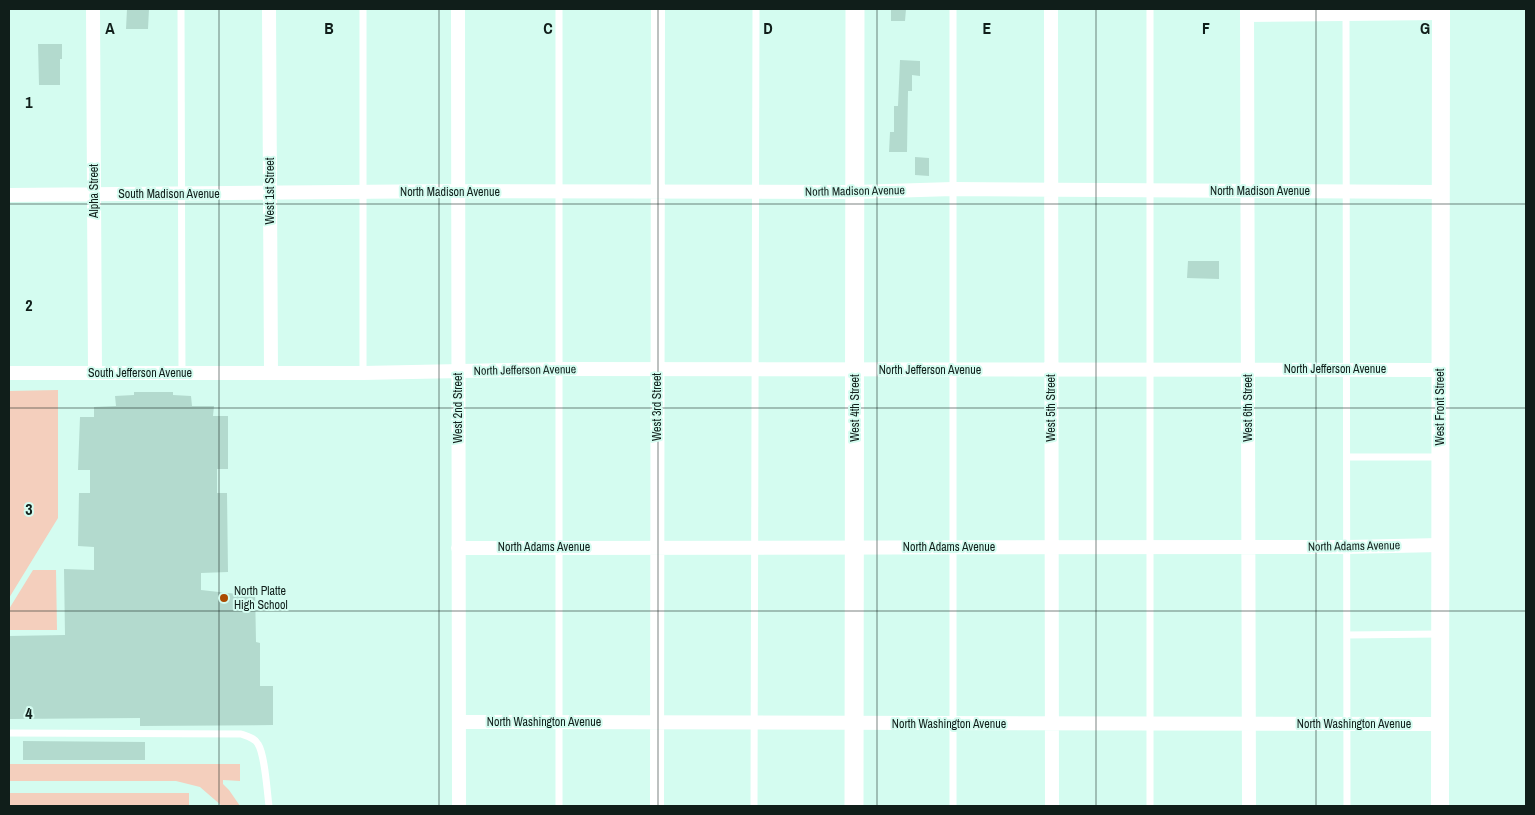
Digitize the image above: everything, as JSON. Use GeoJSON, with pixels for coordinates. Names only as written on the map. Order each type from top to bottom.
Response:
{"type":"FeatureCollection","features":[{"type":"Feature","properties":{"kind":"main road","name":"West 4th Street"},"geometry":{"type":"LineString","coordinates":[[854,9],[854,806]]}},
{"type":"Feature","properties":{"kind":"street","name":"Alpha Street"},"geometry":{"type":"LineString","coordinates":[[94,9],[94,373]]}},
{"type":"Feature","properties":{"kind":"street","name":"West 1st Street"},"geometry":{"type":"LineString","coordinates":[[269,9],[271,373]]}},
{"type":"Feature","properties":{"kind":"street","name":"West 2nd Street"},"geometry":{"type":"LineString","coordinates":[[458,9],[459,806]]}},
{"type":"Feature","properties":{"kind":"street","name":"West 3rd Street"},"geometry":{"type":"LineString","coordinates":[[657,806],[658,9]]}},
{"type":"Feature","properties":{"kind":"street","name":"West 5th Street"},"geometry":{"type":"LineString","coordinates":[[1051,9],[1052,806]]}},
{"type":"Feature","properties":{"kind":"street"},"geometry":{"type":"LineString","coordinates":[[1247,12],[1441,11]]}},
{"type":"Feature","properties":{"kind":"street","name":"West Front Street"},"geometry":{"type":"LineString","coordinates":[[1440,806],[1441,11]]}},
{"type":"Feature","properties":{"kind":"street","name":"West 6th Street"},"geometry":{"type":"LineString","coordinates":[[1247,12],[1249,806]]}},
{"type":"Feature","properties":{"kind":"street","name":"North Madison Avenue"},"geometry":{"type":"LineString","coordinates":[[270,193],[855,192],[953,189],[1441,192]]}},
{"type":"Feature","properties":{"kind":"street","name":"South Madison Avenue"},"geometry":{"type":"LineString","coordinates":[[9,195],[270,193]]}},
{"type":"Feature","properties":{"kind":"street","name":"North Jefferson Avenue"},"geometry":{"type":"LineString","coordinates":[[271,373],[559,369],[1440,370]]}},
{"type":"Feature","properties":{"kind":"street","name":"South Jefferson Avenue"},"geometry":{"type":"LineString","coordinates":[[9,373],[271,373]]}},
{"type":"Feature","properties":{"kind":"street","name":"North Adams Avenue"},"geometry":{"type":"LineString","coordinates":[[458,548],[1347,547],[1440,545]]}},
{"type":"Feature","properties":{"kind":"street","name":"North Washington Avenue"},"geometry":{"type":"LineString","coordinates":[[459,722],[1440,724]]}},
{"type":"Feature","properties":{"kind":"lane"},"geometry":{"type":"LineString","coordinates":[[181,9],[182,373]]}},
{"type":"Feature","properties":{"kind":"lane"},"geometry":{"type":"LineString","coordinates":[[363,9],[363,373]]}},
{"type":"Feature","properties":{"kind":"lane"},"geometry":{"type":"LineString","coordinates":[[559,9],[559,806]]}},
{"type":"Feature","properties":{"kind":"lane"},"geometry":{"type":"LineString","coordinates":[[754,806],[756,9]]}},
{"type":"Feature","properties":{"kind":"lane"},"geometry":{"type":"LineString","coordinates":[[953,9],[953,806]]}},
{"type":"Feature","properties":{"kind":"lane"},"geometry":{"type":"LineString","coordinates":[[1150,9],[1150,806]]}},
{"type":"Feature","properties":{"kind":"lane"},"geometry":{"type":"LineString","coordinates":[[1346,11],[1347,806]]}},
{"type":"Feature","properties":{"kind":"lane"},"geometry":{"type":"LineString","coordinates":[[1347,457],[1440,458]]}},
{"type":"Feature","properties":{"kind":"lane"},"geometry":{"type":"LineString","coordinates":[[1347,635],[1440,634]]}},
{"type":"Feature","properties":{"kind":"lane"},"geometry":{"type":"LineString","coordinates":[[9,733],[241,734],[250,737],[258,743],[269,806]]}},
{"type":"Feature","properties":{"kind":"shaded area"},"geometry":{"type":"Polygon","coordinates":[[[58,390],[58,518],[9,598],[9,391],[58,390]]]}},
{"type":"Feature","properties":{"kind":"shaded area"},"geometry":{"type":"Polygon","coordinates":[[[33,570],[56,570],[57,630],[9,630],[9,609],[33,570]]]}},
{"type":"Feature","properties":{"kind":"shaded area"},"geometry":{"type":"Polygon","coordinates":[[[9,764],[240,764],[240,781],[223,780],[223,784],[240,806],[222,806],[200,787],[176,781],[9,781],[9,764]]]}},
{"type":"Feature","properties":{"kind":"shaded area"},"geometry":{"type":"Polygon","coordinates":[[[9,793],[189,793],[189,806],[9,806],[9,793]]]}},
{"type":"Feature","properties":{"kind":"building"},"geometry":{"type":"Polygon","coordinates":[[[127,9],[149,9],[148,29],[126,29],[127,9]]]}},
{"type":"Feature","properties":{"kind":"building"},"geometry":{"type":"Polygon","coordinates":[[[891,9],[906,9],[905,21],[891,21],[891,9]]]}},
{"type":"Feature","properties":{"kind":"building"},"geometry":{"type":"Polygon","coordinates":[[[38,44],[62,44],[60,85],[39,85],[38,44]]]}},
{"type":"Feature","properties":{"kind":"building"},"geometry":{"type":"Polygon","coordinates":[[[900,60],[920,61],[920,76],[912,75],[912,91],[908,91],[907,152],[889,152],[890,132],[894,132],[894,106],[898,106],[900,60]]]}},
{"type":"Feature","properties":{"kind":"building"},"geometry":{"type":"Polygon","coordinates":[[[915,157],[929,158],[929,176],[915,175],[915,157]]]}},
{"type":"Feature","properties":{"kind":"building"},"geometry":{"type":"Polygon","coordinates":[[[1188,261],[1219,261],[1219,279],[1187,278],[1188,261]]]}},
{"type":"Feature","properties":{"kind":"building"},"geometry":{"type":"Polygon","coordinates":[[[134,392],[173,392],[173,395],[191,396],[192,406],[214,406],[213,416],[228,416],[228,469],[217,469],[217,493],[227,493],[228,572],[201,573],[201,590],[237,594],[237,588],[255,588],[256,642],[260,643],[260,686],[273,686],[273,725],[140,726],[140,718],[9,719],[9,636],[65,635],[64,569],[94,570],[94,547],[78,546],[79,493],[90,493],[90,470],[78,470],[80,417],[94,417],[94,407],[116,406],[115,396],[134,395],[134,392]]]}},
{"type":"Feature","properties":{"kind":"building"},"geometry":{"type":"Polygon","coordinates":[[[23,741],[145,742],[145,760],[23,760],[23,741]]]}},
{"type":"Feature","properties":{"kind":"place","name":"North Platte High School"},"geometry":{"type":"Point","coordinates":[224,598]}}]}
